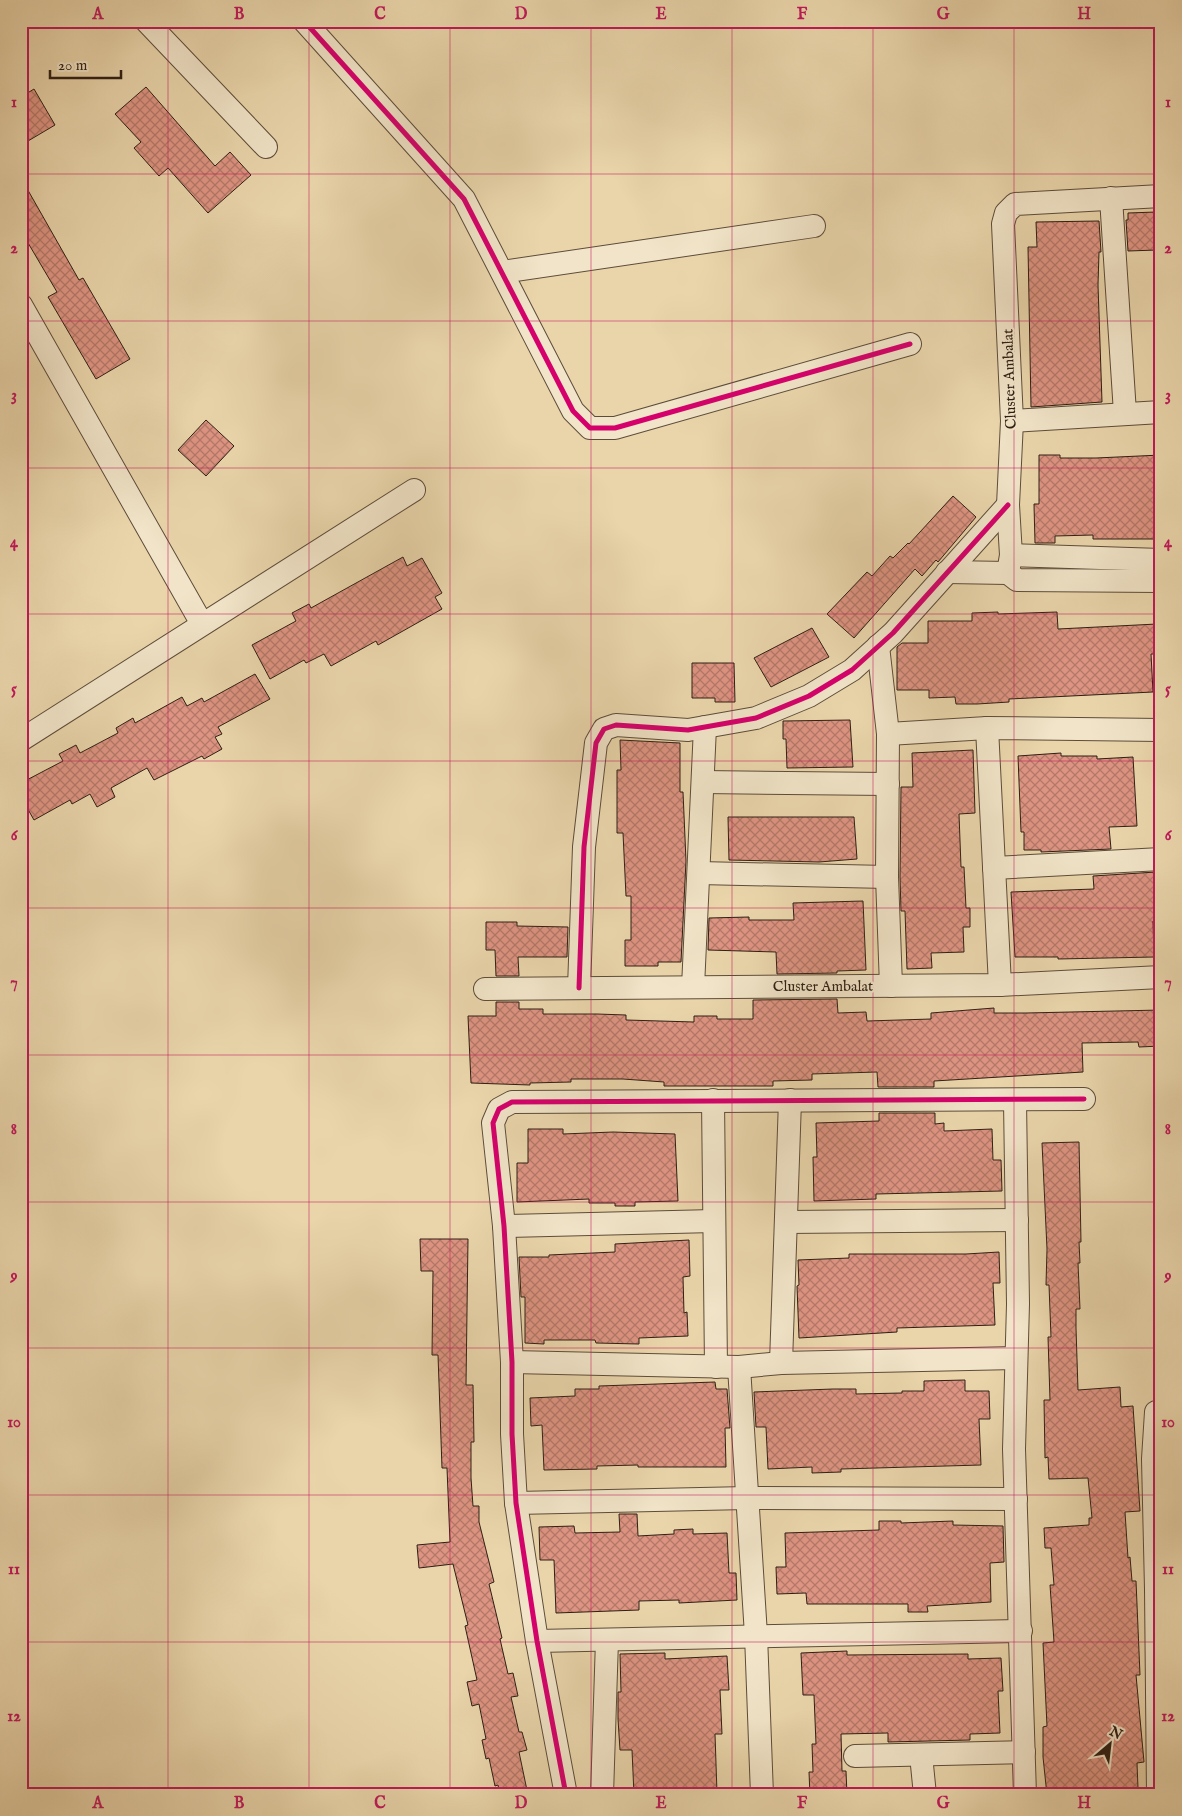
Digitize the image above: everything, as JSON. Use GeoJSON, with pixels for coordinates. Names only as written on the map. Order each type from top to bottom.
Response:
{"type":"FeatureCollection","features":[{"type":"Feature","properties":{"kind":"street"},"geometry":{"type":"LineString","coordinates":[[146,21],[266,147]]}},
{"type":"Feature","properties":{"kind":"street"},"geometry":{"type":"LineString","coordinates":[[304,21],[464,199],[573,411],[590,428],[615,428],[910,344]]}},
{"type":"Feature","properties":{"kind":"street","name":"Cluster Ambalat"},"geometry":{"type":"LineString","coordinates":[[1009,564],[1008,505],[1012,421],[1004,224],[1006,213],[1015,204],[1161,196]]}},
{"type":"Feature","properties":{"kind":"street"},"geometry":{"type":"LineString","coordinates":[[1112,198],[1125,413]]}},
{"type":"Feature","properties":{"kind":"street"},"geometry":{"type":"LineString","coordinates":[[502,272],[814,226]]}},
{"type":"Feature","properties":{"kind":"street"},"geometry":{"type":"LineString","coordinates":[[21,305],[202,624]]}},
{"type":"Feature","properties":{"kind":"street"},"geometry":{"type":"LineString","coordinates":[[1012,421],[1161,412]]}},
{"type":"Feature","properties":{"kind":"street"},"geometry":{"type":"LineString","coordinates":[[21,740],[414,490]]}},
{"type":"Feature","properties":{"kind":"street"},"geometry":{"type":"LineString","coordinates":[[579,988],[584,847],[596,743],[604,729],[616,725],[688,730],[756,718],[809,696],[852,670],[893,633],[1008,505]]}},
{"type":"Feature","properties":{"kind":"street"},"geometry":{"type":"LineString","coordinates":[[947,572],[1009,564],[1161,560]]}},
{"type":"Feature","properties":{"kind":"street"},"geometry":{"type":"LineString","coordinates":[[1009,564],[1017,580],[1161,581]]}},
{"type":"Feature","properties":{"kind":"street"},"geometry":{"type":"LineString","coordinates":[[878,646],[888,734],[887,876],[891,986]]}},
{"type":"Feature","properties":{"kind":"street"},"geometry":{"type":"LineString","coordinates":[[693,987],[705,727]]}},
{"type":"Feature","properties":{"kind":"street"},"geometry":{"type":"LineString","coordinates":[[888,734],[987,728],[1161,730]]}},
{"type":"Feature","properties":{"kind":"street"},"geometry":{"type":"LineString","coordinates":[[987,728],[1000,985]]}},
{"type":"Feature","properties":{"kind":"street"},"geometry":{"type":"LineString","coordinates":[[703,782],[888,784]]}},
{"type":"Feature","properties":{"kind":"street"},"geometry":{"type":"LineString","coordinates":[[994,868],[1161,859]]}},
{"type":"Feature","properties":{"kind":"street"},"geometry":{"type":"LineString","coordinates":[[699,873],[887,876]]}},
{"type":"Feature","properties":{"kind":"street","name":"Cluster Ambalat"},"geometry":{"type":"LineString","coordinates":[[485,989],[1000,985],[1161,978]]}},
{"type":"Feature","properties":{"kind":"street"},"geometry":{"type":"LineString","coordinates":[[566,1795],[537,1642],[516,1503],[512,1434],[512,1362],[504,1226],[493,1123],[499,1109],[512,1102],[713,1100],[1015,1101],[1084,1099]]}},
{"type":"Feature","properties":{"kind":"street"},"geometry":{"type":"LineString","coordinates":[[713,1100],[716,1367]]}},
{"type":"Feature","properties":{"kind":"street"},"geometry":{"type":"LineString","coordinates":[[781,1362],[790,1100]]}},
{"type":"Feature","properties":{"kind":"street"},"geometry":{"type":"LineString","coordinates":[[1015,1101],[1017,1220],[1014,1449],[1025,1795]]}},
{"type":"Feature","properties":{"kind":"street"},"geometry":{"type":"LineString","coordinates":[[786,1222],[1017,1220]]}},
{"type":"Feature","properties":{"kind":"street"},"geometry":{"type":"LineString","coordinates":[[504,1226],[714,1221]]}},
{"type":"Feature","properties":{"kind":"street"},"geometry":{"type":"LineString","coordinates":[[512,1362],[739,1367],[781,1362],[1016,1358]]}},
{"type":"Feature","properties":{"kind":"street"},"geometry":{"type":"LineString","coordinates":[[739,1367],[756,1635],[762,1795]]}},
{"type":"Feature","properties":{"kind":"street"},"geometry":{"type":"LineString","coordinates":[[1156,1412],[1158,1795]]}},
{"type":"Feature","properties":{"kind":"street"},"geometry":{"type":"LineString","coordinates":[[516,1503],[747,1498],[1016,1499]]}},
{"type":"Feature","properties":{"kind":"street"},"geometry":{"type":"LineString","coordinates":[[537,1642],[756,1635],[1021,1631]]}},
{"type":"Feature","properties":{"kind":"street"},"geometry":{"type":"LineString","coordinates":[[602,1795],[607,1640]]}},
{"type":"Feature","properties":{"kind":"street"},"geometry":{"type":"LineString","coordinates":[[855,1756],[1024,1752]]}},
{"type":"Feature","properties":{"kind":"street"},"geometry":{"type":"LineString","coordinates":[[921,1755],[925,1795]]}},
{"type":"Feature","properties":{"kind":"building"},"geometry":{"type":"Polygon","coordinates":[[[146,87],[215,166],[230,152],[251,175],[208,213],[168,168],[159,176],[134,148],[141,142],[115,114],[146,87]]]}},
{"type":"Feature","properties":{"kind":"building"},"geometry":{"type":"Polygon","coordinates":[[[34,89],[55,125],[28,141],[21,129],[21,97],[34,89]]]}},
{"type":"Feature","properties":{"kind":"building"},"geometry":{"type":"Polygon","coordinates":[[[21,178],[79,280],[83,278],[130,359],[96,379],[48,297],[57,292],[21,231],[21,178]]]}},
{"type":"Feature","properties":{"kind":"building"},"geometry":{"type":"Polygon","coordinates":[[[1156,212],[1157,250],[1128,251],[1126,220],[1128,220],[1128,213],[1156,212]]]}},
{"type":"Feature","properties":{"kind":"building"},"geometry":{"type":"Polygon","coordinates":[[[1099,221],[1101,252],[1099,252],[1098,285],[1102,402],[1031,407],[1028,247],[1037,247],[1036,222],[1099,221]]]}},
{"type":"Feature","properties":{"kind":"building"},"geometry":{"type":"Polygon","coordinates":[[[206,420],[234,446],[206,476],[178,450],[206,420]]]}},
{"type":"Feature","properties":{"kind":"building"},"geometry":{"type":"Polygon","coordinates":[[[1039,455],[1060,455],[1060,458],[1096,458],[1161,455],[1161,539],[1093,539],[1093,535],[1055,536],[1055,543],[1035,543],[1034,504],[1039,504],[1039,455]]]}},
{"type":"Feature","properties":{"kind":"building"},"geometry":{"type":"Polygon","coordinates":[[[953,496],[976,517],[938,562],[936,560],[922,576],[915,569],[854,638],[827,614],[867,572],[872,576],[890,556],[893,558],[909,544],[953,496]]]}},
{"type":"Feature","properties":{"kind":"building"},"geometry":{"type":"Polygon","coordinates":[[[403,557],[407,566],[422,558],[442,593],[435,597],[442,609],[378,645],[376,641],[331,666],[324,654],[306,663],[304,660],[270,679],[252,645],[296,621],[292,613],[309,604],[311,608],[403,557]]]}},
{"type":"Feature","properties":{"kind":"building"},"geometry":{"type":"Polygon","coordinates":[[[998,612],[998,614],[1057,612],[1058,629],[1157,624],[1158,654],[1151,654],[1153,692],[1009,699],[1009,702],[956,704],[955,697],[929,698],[929,690],[897,690],[897,647],[902,643],[928,643],[928,621],[972,621],[972,613],[998,612]]]}},
{"type":"Feature","properties":{"kind":"building"},"geometry":{"type":"Polygon","coordinates":[[[812,628],[829,657],[771,687],[754,658],[812,628]]]}},
{"type":"Feature","properties":{"kind":"building"},"geometry":{"type":"Polygon","coordinates":[[[692,663],[734,663],[735,702],[715,702],[715,698],[692,698],[692,663]]]}},
{"type":"Feature","properties":{"kind":"building"},"geometry":{"type":"Polygon","coordinates":[[[255,674],[270,699],[218,727],[222,734],[215,737],[222,749],[204,759],[202,756],[154,780],[147,768],[111,788],[115,797],[97,807],[90,794],[72,804],[70,800],[34,820],[21,797],[21,783],[63,761],[59,754],[76,745],[80,753],[118,733],[116,728],[133,718],[135,723],[182,697],[187,706],[202,698],[204,702],[255,674]]]}},
{"type":"Feature","properties":{"kind":"building"},"geometry":{"type":"Polygon","coordinates":[[[850,720],[853,767],[787,768],[786,739],[783,739],[783,721],[850,720]]]}},
{"type":"Feature","properties":{"kind":"building"},"geometry":{"type":"Polygon","coordinates":[[[620,740],[680,743],[680,792],[683,792],[686,861],[681,962],[658,962],[658,966],[625,966],[625,940],[631,940],[631,896],[626,896],[623,833],[617,833],[617,770],[621,770],[620,740]]]}},
{"type":"Feature","properties":{"kind":"building"},"geometry":{"type":"Polygon","coordinates":[[[973,750],[975,813],[959,814],[961,867],[964,867],[966,908],[970,908],[970,927],[963,927],[964,952],[931,953],[932,968],[907,969],[905,911],[901,911],[901,787],[913,787],[912,753],[973,750]]]}},
{"type":"Feature","properties":{"kind":"building"},"geometry":{"type":"Polygon","coordinates":[[[1061,753],[1061,756],[1097,756],[1097,759],[1133,757],[1137,826],[1109,827],[1111,849],[1041,852],[1041,850],[1024,850],[1024,832],[1021,832],[1018,756],[1061,753]]]}},
{"type":"Feature","properties":{"kind":"building"},"geometry":{"type":"Polygon","coordinates":[[[728,817],[854,817],[857,859],[819,862],[729,860],[728,817]]]}},
{"type":"Feature","properties":{"kind":"building"},"geometry":{"type":"Polygon","coordinates":[[[1156,872],[1158,921],[1153,921],[1154,957],[1058,959],[1058,957],[1015,957],[1011,892],[1094,889],[1093,876],[1156,872]]]}},
{"type":"Feature","properties":{"kind":"building"},"geometry":{"type":"Polygon","coordinates":[[[863,901],[866,970],[837,971],[837,973],[777,974],[776,952],[708,950],[709,918],[749,917],[749,920],[794,920],[793,903],[863,901]]]}},
{"type":"Feature","properties":{"kind":"building"},"geometry":{"type":"Polygon","coordinates":[[[486,922],[517,922],[517,926],[568,927],[567,957],[518,957],[519,976],[496,976],[495,950],[486,950],[486,922]]]}},
{"type":"Feature","properties":{"kind":"building"},"geometry":{"type":"Polygon","coordinates":[[[837,999],[838,1013],[866,1012],[867,1021],[931,1019],[931,1013],[994,1008],[994,1013],[1161,1010],[1161,1046],[1139,1047],[1138,1042],[1082,1043],[1083,1072],[934,1081],[934,1087],[878,1087],[877,1072],[812,1074],[812,1080],[773,1081],[773,1086],[664,1086],[664,1082],[623,1079],[571,1079],[571,1082],[530,1083],[530,1085],[471,1083],[468,1016],[496,1016],[496,1002],[519,1002],[519,1009],[543,1009],[543,1014],[626,1015],[626,1020],[694,1022],[694,1016],[717,1016],[717,1019],[753,1019],[753,1000],[837,999]]]}},
{"type":"Feature","properties":{"kind":"building"},"geometry":{"type":"Polygon","coordinates":[[[879,1113],[935,1113],[935,1124],[944,1123],[944,1131],[992,1129],[993,1160],[1001,1160],[1002,1191],[876,1194],[876,1199],[814,1201],[813,1157],[817,1157],[816,1123],[879,1121],[879,1113]]]}},
{"type":"Feature","properties":{"kind":"building"},"geometry":{"type":"Polygon","coordinates":[[[528,1129],[563,1129],[563,1134],[613,1132],[675,1134],[678,1201],[635,1202],[635,1206],[615,1206],[615,1203],[589,1203],[589,1199],[517,1202],[517,1163],[528,1163],[528,1129]]]}},
{"type":"Feature","properties":{"kind":"building"},"geometry":{"type":"Polygon","coordinates":[[[1079,1142],[1081,1242],[1079,1242],[1080,1263],[1078,1263],[1080,1309],[1076,1309],[1078,1390],[1120,1387],[1121,1407],[1133,1406],[1140,1511],[1125,1512],[1128,1558],[1130,1557],[1132,1581],[1136,1581],[1140,1675],[1136,1675],[1144,1762],[1137,1763],[1138,1788],[1083,1792],[1084,1795],[1047,1795],[1043,1757],[1043,1727],[1047,1726],[1043,1643],[1054,1642],[1050,1585],[1054,1585],[1051,1548],[1045,1548],[1044,1528],[1089,1525],[1089,1518],[1092,1518],[1088,1478],[1049,1479],[1048,1457],[1045,1458],[1044,1400],[1050,1400],[1048,1337],[1051,1337],[1049,1285],[1046,1285],[1047,1249],[1042,1143],[1079,1142]]]}},
{"type":"Feature","properties":{"kind":"building"},"geometry":{"type":"Polygon","coordinates":[[[420,1239],[468,1239],[466,1385],[473,1385],[474,1442],[471,1442],[471,1478],[473,1506],[479,1506],[479,1522],[494,1582],[489,1584],[502,1638],[500,1639],[508,1674],[513,1673],[518,1696],[511,1697],[519,1732],[522,1732],[527,1750],[519,1752],[528,1795],[500,1795],[498,1785],[495,1786],[489,1758],[486,1759],[482,1740],[486,1739],[479,1704],[472,1706],[467,1682],[477,1680],[465,1626],[468,1625],[453,1564],[419,1568],[417,1545],[450,1542],[447,1468],[442,1468],[438,1355],[432,1355],[433,1271],[421,1271],[420,1239]]]}},
{"type":"Feature","properties":{"kind":"building"},"geometry":{"type":"Polygon","coordinates":[[[689,1240],[690,1276],[683,1277],[684,1313],[687,1312],[688,1336],[639,1338],[639,1344],[596,1343],[595,1340],[544,1340],[544,1344],[525,1343],[525,1297],[521,1297],[519,1257],[549,1257],[549,1255],[615,1252],[615,1244],[689,1240]]]}},
{"type":"Feature","properties":{"kind":"building"},"geometry":{"type":"Polygon","coordinates":[[[999,1252],[1000,1283],[993,1283],[995,1325],[897,1328],[897,1332],[799,1338],[798,1260],[849,1258],[849,1254],[966,1254],[999,1252]]]}},
{"type":"Feature","properties":{"kind":"building"},"geometry":{"type":"Polygon","coordinates":[[[965,1380],[965,1391],[989,1391],[990,1419],[979,1419],[981,1465],[841,1469],[841,1472],[812,1473],[812,1467],[768,1469],[766,1427],[756,1427],[754,1392],[856,1389],[856,1394],[902,1393],[902,1391],[924,1391],[924,1381],[965,1380]]]}},
{"type":"Feature","properties":{"kind":"building"},"geometry":{"type":"Polygon","coordinates":[[[715,1382],[716,1389],[727,1389],[730,1428],[725,1428],[726,1467],[638,1467],[638,1465],[597,1466],[597,1469],[544,1470],[542,1425],[531,1426],[530,1398],[575,1396],[575,1389],[599,1389],[599,1386],[715,1382]]]}},
{"type":"Feature","properties":{"kind":"building"},"geometry":{"type":"Polygon","coordinates":[[[619,1514],[637,1514],[638,1536],[674,1534],[674,1530],[693,1529],[693,1534],[727,1533],[729,1573],[736,1573],[737,1600],[679,1603],[679,1600],[639,1601],[639,1610],[556,1613],[554,1560],[540,1560],[539,1527],[574,1526],[575,1533],[620,1532],[619,1514]]]}},
{"type":"Feature","properties":{"kind":"building"},"geometry":{"type":"Polygon","coordinates":[[[879,1521],[901,1521],[901,1523],[953,1521],[953,1525],[1003,1526],[1004,1562],[990,1563],[991,1602],[927,1606],[928,1612],[908,1612],[908,1604],[807,1604],[806,1593],[777,1594],[776,1567],[786,1567],[785,1533],[879,1530],[879,1521]]]}},
{"type":"Feature","properties":{"kind":"building"},"geometry":{"type":"Polygon","coordinates":[[[847,1651],[847,1655],[968,1654],[968,1659],[1001,1658],[1003,1691],[998,1691],[1000,1733],[970,1734],[970,1740],[888,1742],[888,1733],[841,1734],[842,1771],[846,1771],[847,1795],[810,1795],[809,1772],[813,1772],[812,1744],[816,1744],[814,1695],[803,1695],[801,1653],[847,1651]]]}},
{"type":"Feature","properties":{"kind":"building"},"geometry":{"type":"Polygon","coordinates":[[[665,1653],[665,1659],[727,1656],[729,1690],[720,1690],[722,1734],[715,1734],[717,1793],[634,1795],[632,1750],[620,1750],[618,1692],[621,1692],[620,1654],[665,1653]]]}},
{"type":"Feature","properties":{"kind":"cycle path"},"geometry":{"type":"LineString","coordinates":[[304,21],[464,199],[573,411],[590,428],[615,428],[910,344]]}},
{"type":"Feature","properties":{"kind":"cycle path"},"geometry":{"type":"LineString","coordinates":[[579,988],[584,847],[596,743],[604,729],[616,725],[688,730],[756,718],[809,696],[852,670],[893,633],[1008,505]]}},
{"type":"Feature","properties":{"kind":"cycle path"},"geometry":{"type":"LineString","coordinates":[[566,1795],[537,1641],[516,1503],[512,1434],[512,1362],[504,1226],[493,1123],[499,1109],[512,1102],[1084,1099]]}}]}
